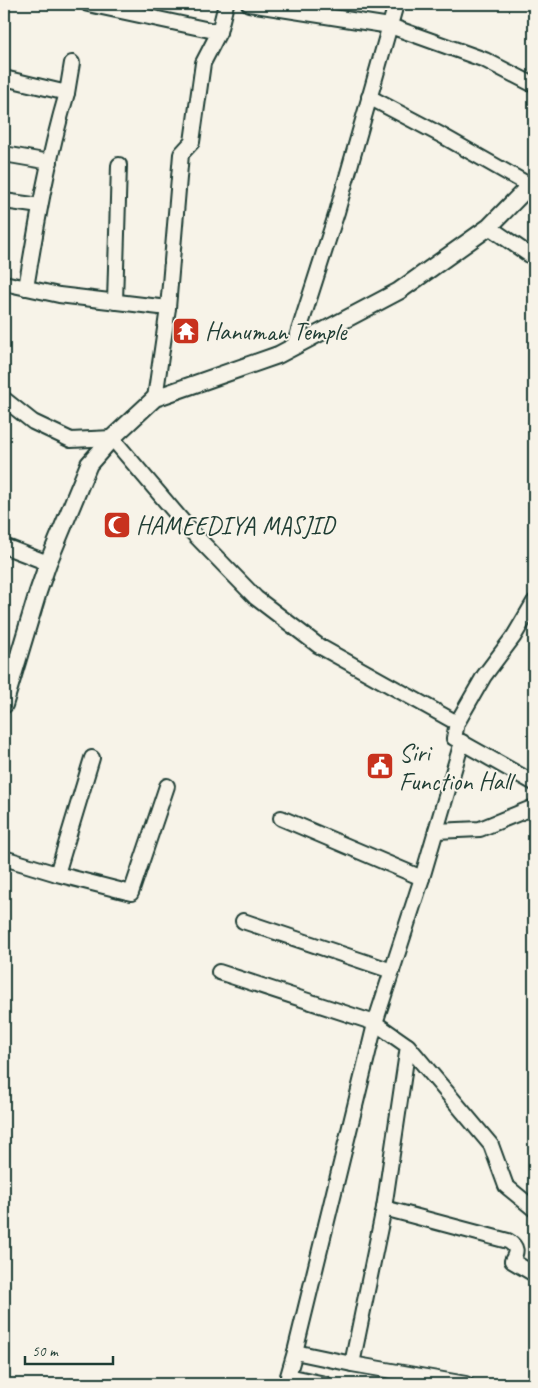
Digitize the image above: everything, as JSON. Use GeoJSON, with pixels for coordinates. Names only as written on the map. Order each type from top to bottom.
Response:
{"type":"FeatureCollection","features":[{"type":"Feature","properties":{"kind":"street"},"geometry":{"type":"LineString","coordinates":[[88,4],[219,32]]}},
{"type":"Feature","properties":{"kind":"street"},"geometry":{"type":"LineString","coordinates":[[155,398],[168,308],[181,154],[192,142],[203,63],[219,32],[226,4]]}},
{"type":"Feature","properties":{"kind":"street"},"geometry":{"type":"LineString","coordinates":[[249,4],[321,9],[390,26],[485,60],[534,85]]}},
{"type":"Feature","properties":{"kind":"street"},"geometry":{"type":"LineString","coordinates":[[294,346],[337,212],[396,4]]}},
{"type":"Feature","properties":{"kind":"street"},"geometry":{"type":"LineString","coordinates":[[26,288],[40,206],[72,64]]}},
{"type":"Feature","properties":{"kind":"street"},"geometry":{"type":"LineString","coordinates":[[4,78],[67,93]]}},
{"type":"Feature","properties":{"kind":"street"},"geometry":{"type":"LineString","coordinates":[[4,705],[48,563],[89,464],[112,438],[155,398],[278,355],[399,291],[489,227],[532,183],[369,98]]}},
{"type":"Feature","properties":{"kind":"street"},"geometry":{"type":"LineString","coordinates":[[4,154],[50,162]]}},
{"type":"Feature","properties":{"kind":"street"},"geometry":{"type":"LineString","coordinates":[[115,302],[119,165]]}},
{"type":"Feature","properties":{"kind":"street"},"geometry":{"type":"LineString","coordinates":[[4,200],[40,206]]}},
{"type":"Feature","properties":{"kind":"street"},"geometry":{"type":"LineString","coordinates":[[489,227],[534,258]]}},
{"type":"Feature","properties":{"kind":"street"},"geometry":{"type":"LineString","coordinates":[[4,283],[58,295],[168,308]]}},
{"type":"Feature","properties":{"kind":"street"},"geometry":{"type":"LineString","coordinates":[[4,399],[33,422],[70,440],[112,438]]}},
{"type":"Feature","properties":{"kind":"street"},"geometry":{"type":"LineString","coordinates":[[112,438],[190,530],[256,598],[319,646],[457,723]]}},
{"type":"Feature","properties":{"kind":"street"},"geometry":{"type":"LineString","coordinates":[[4,546],[48,563]]}},
{"type":"Feature","properties":{"kind":"street"},"geometry":{"type":"LineString","coordinates":[[534,602],[514,636],[484,676],[457,723],[454,738],[534,783]]}},
{"type":"Feature","properties":{"kind":"street"},"geometry":{"type":"LineString","coordinates":[[325,1384],[288,1376],[375,1023],[422,878],[462,742]]}},
{"type":"Feature","properties":{"kind":"street"},"geometry":{"type":"LineString","coordinates":[[57,874],[92,758]]}},
{"type":"Feature","properties":{"kind":"street"},"geometry":{"type":"LineString","coordinates":[[4,858],[131,893],[167,786]]}},
{"type":"Feature","properties":{"kind":"street"},"geometry":{"type":"LineString","coordinates":[[436,831],[480,829],[534,807]]}},
{"type":"Feature","properties":{"kind":"street"},"geometry":{"type":"LineString","coordinates":[[281,818],[422,878]]}},
{"type":"Feature","properties":{"kind":"street"},"geometry":{"type":"LineString","coordinates":[[243,921],[392,971]]}},
{"type":"Feature","properties":{"kind":"street"},"geometry":{"type":"LineString","coordinates":[[219,972],[375,1023],[408,1046],[491,1146],[506,1186],[534,1209]]}},
{"type":"Feature","properties":{"kind":"street"},"geometry":{"type":"LineString","coordinates":[[352,1364],[384,1208],[408,1046]]}},
{"type":"Feature","properties":{"kind":"street"},"geometry":{"type":"LineString","coordinates":[[384,1208],[508,1241],[516,1249],[516,1254],[512,1261],[534,1274]]}},
{"type":"Feature","properties":{"kind":"street"},"geometry":{"type":"LineString","coordinates":[[295,1352],[466,1384]]}},
{"type":"Feature","properties":{"kind":"place","name":"Hanuman Temple"},"geometry":{"type":"Point","coordinates":[186,331]}},
{"type":"Feature","properties":{"kind":"place","name":"HAMEEDIYA MASJID"},"geometry":{"type":"Point","coordinates":[117,525]}},
{"type":"Feature","properties":{"kind":"place","name":"Siri Function Hall"},"geometry":{"type":"Point","coordinates":[380,766]}}]}
